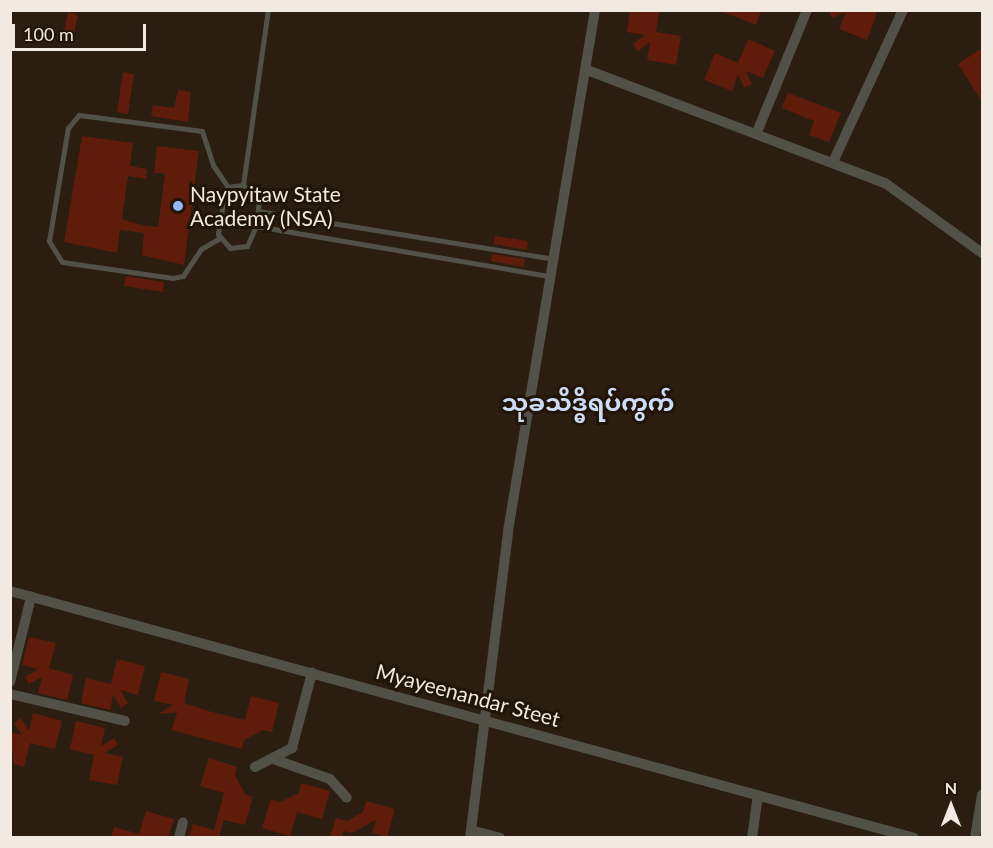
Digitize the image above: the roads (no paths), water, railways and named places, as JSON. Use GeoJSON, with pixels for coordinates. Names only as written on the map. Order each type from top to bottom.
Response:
{"type":"FeatureCollection","features":[{"type":"Feature","properties":{"kind":"street"},"geometry":{"type":"LineString","coordinates":[[500,837],[471,834],[484,720],[508,531],[587,70],[595,10]]}},
{"type":"Feature","properties":{"kind":"street"},"geometry":{"type":"LineString","coordinates":[[758,132],[807,10]]}},
{"type":"Feature","properties":{"kind":"street"},"geometry":{"type":"LineString","coordinates":[[834,160],[903,10]]}},
{"type":"Feature","properties":{"kind":"street"},"geometry":{"type":"LineString","coordinates":[[587,70],[834,160],[885,183],[982,253]]}},
{"type":"Feature","properties":{"kind":"street","name":"Myayeenandar Steet"},"geometry":{"type":"LineString","coordinates":[[10,591],[915,837]]}},
{"type":"Feature","properties":{"kind":"street"},"geometry":{"type":"LineString","coordinates":[[10,682],[31,597]]}},
{"type":"Feature","properties":{"kind":"street"},"geometry":{"type":"LineString","coordinates":[[255,767],[276,760],[297,738],[312,673]]}},
{"type":"Feature","properties":{"kind":"street"},"geometry":{"type":"LineString","coordinates":[[10,694],[125,721]]}},
{"type":"Feature","properties":{"kind":"street"},"geometry":{"type":"LineString","coordinates":[[276,760],[330,779],[347,798]]}},
{"type":"Feature","properties":{"kind":"street"},"geometry":{"type":"LineString","coordinates":[[752,837],[758,795]]}},
{"type":"Feature","properties":{"kind":"street"},"geometry":{"type":"LineString","coordinates":[[975,837],[982,795]]}},
{"type":"Feature","properties":{"kind":"street"},"geometry":{"type":"LineString","coordinates":[[178,837],[183,822]]}},
{"type":"Feature","properties":{"kind":"lane"},"geometry":{"type":"LineString","coordinates":[[243,185],[268,10]]}},
{"type":"Feature","properties":{"kind":"lane"},"geometry":{"type":"LineString","coordinates":[[220,238],[201,249],[183,276],[173,278],[62,262],[49,242],[68,128],[79,115],[202,131],[213,165],[228,187],[220,238],[224,246],[241,248],[252,240],[259,198],[243,185],[228,187]]}},
{"type":"Feature","properties":{"kind":"lane"},"geometry":{"type":"LineString","coordinates":[[258,211],[555,259]]}},
{"type":"Feature","properties":{"kind":"lane"},"geometry":{"type":"LineString","coordinates":[[256,226],[552,276]]}},
{"type":"Feature","properties":{"kind":"place","name":"Naypyitaw State Academy (NSA)"},"geometry":{"type":"Point","coordinates":[178,206]}},
{"type":"Feature","properties":{"kind":"district","name":"သုခသိဒ္ဓိရပ်ကွက်"},"geometry":{"type":"Point","coordinates":[588,402]}}]}
